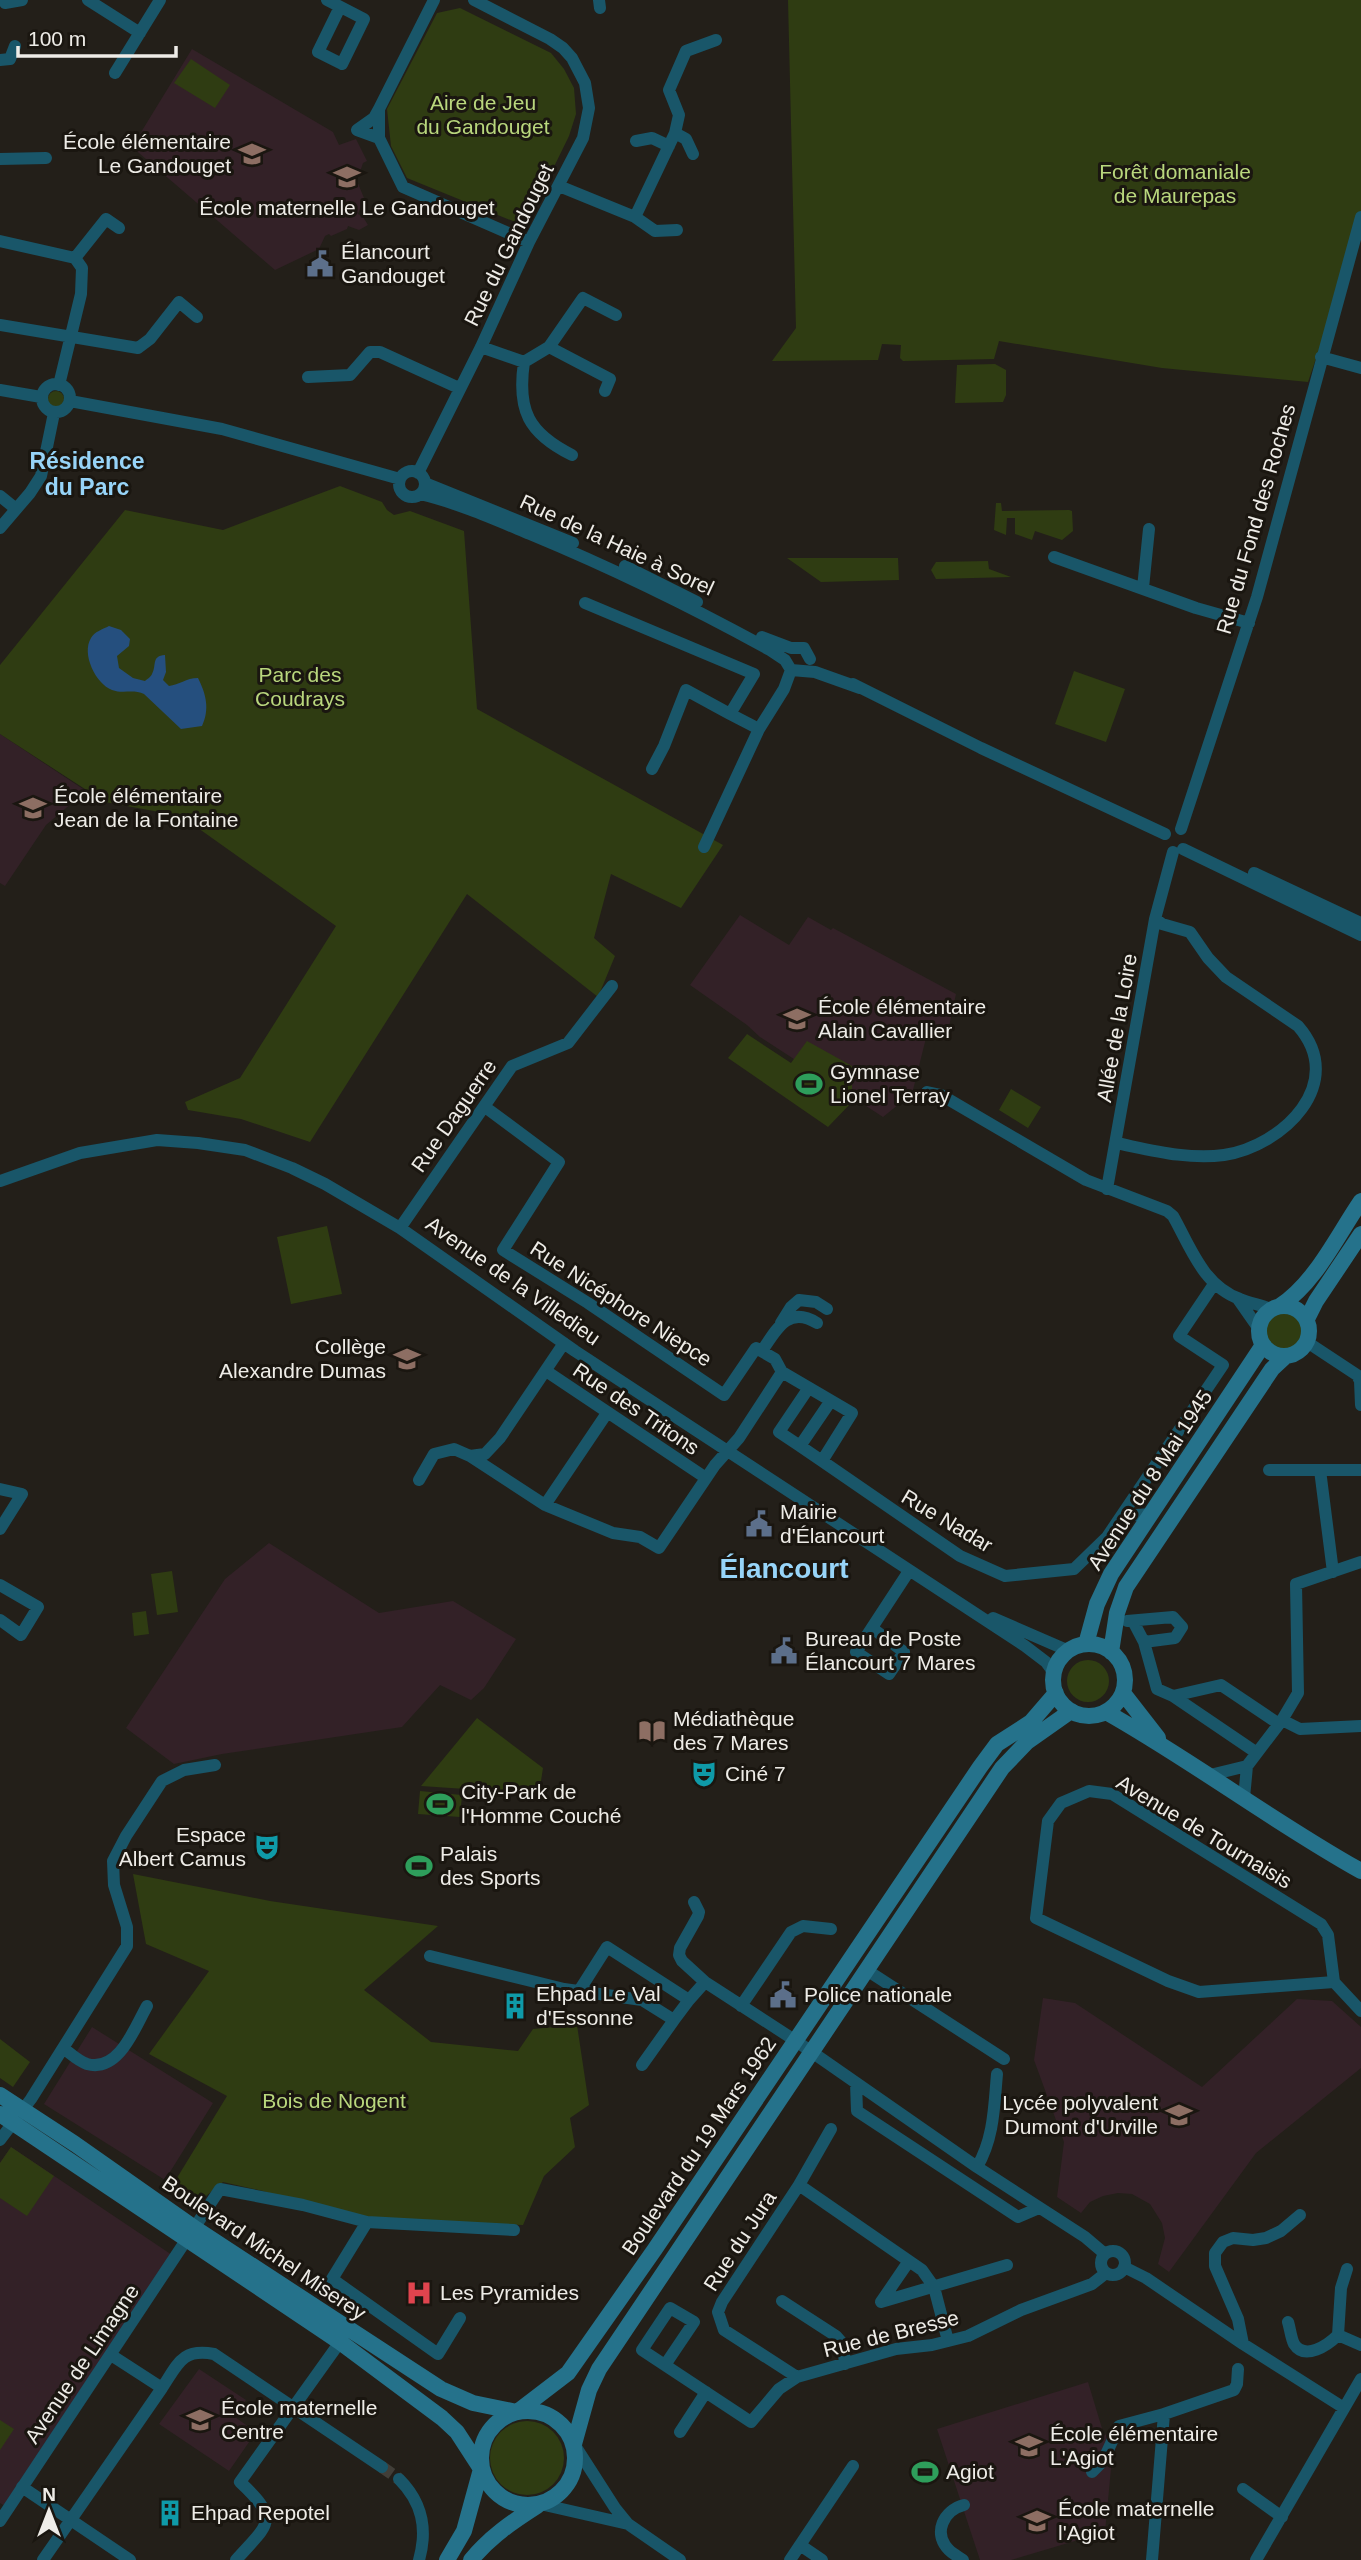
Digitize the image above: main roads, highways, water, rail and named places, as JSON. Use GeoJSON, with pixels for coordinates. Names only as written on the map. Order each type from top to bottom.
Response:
{"type":"FeatureCollection","features":[{"type":"Feature","properties":{"kind":"water"},"geometry":{"type":"Polygon","coordinates":[[[109,626],[121,630],[130,639],[129,646],[117,656],[119,668],[133,678],[145,681],[153,671],[156,659],[165,655],[166,672],[163,680],[169,686],[198,678],[206,702],[202,726],[181,729],[144,694],[112,690],[101,682],[89,660],[88,645],[94,634],[109,626]]]}},
{"type":"Feature","properties":{"kind":"tunnel"},"geometry":{"type":"LineString","coordinates":[[382,2467],[399,2479]]}},
{"type":"Feature","properties":{"kind":"place","name":"École élémentaire Le Gandouget"},"geometry":{"type":"Point","coordinates":[252,154]}},
{"type":"Feature","properties":{"kind":"place","name":"École maternelle Le Gandouget"},"geometry":{"type":"Point","coordinates":[347,177]}},
{"type":"Feature","properties":{"kind":"place","name":"Élancourt Gandouget"},"geometry":{"type":"Point","coordinates":[320,264]}},
{"type":"Feature","properties":{"kind":"place","name":"École élémentaire Jean de la Fontaine"},"geometry":{"type":"Point","coordinates":[33,808]}},
{"type":"Feature","properties":{"kind":"place","name":"École élémentaire Alain Cavallier"},"geometry":{"type":"Point","coordinates":[797,1019]}},
{"type":"Feature","properties":{"kind":"place","name":"Gymnase Lionel Terray"},"geometry":{"type":"Point","coordinates":[809,1084]}},
{"type":"Feature","properties":{"kind":"place","name":"Collège Alexandre Dumas"},"geometry":{"type":"Point","coordinates":[407,1359]}},
{"type":"Feature","properties":{"kind":"place","name":"Mairie d'Élancourt"},"geometry":{"type":"Point","coordinates":[759,1524]}},
{"type":"Feature","properties":{"kind":"place","name":"Bureau de Poste Élancourt 7 Mares"},"geometry":{"type":"Point","coordinates":[784,1651]}},
{"type":"Feature","properties":{"kind":"place","name":"Médiathèque des 7 Mares"},"geometry":{"type":"Point","coordinates":[652,1731]}},
{"type":"Feature","properties":{"kind":"place","name":"Ciné 7"},"geometry":{"type":"Point","coordinates":[704,1774]}},
{"type":"Feature","properties":{"kind":"place","name":"City-Park de l'Homme Couché"},"geometry":{"type":"Point","coordinates":[440,1804]}},
{"type":"Feature","properties":{"kind":"place","name":"Espace Albert Camus"},"geometry":{"type":"Point","coordinates":[267,1847]}},
{"type":"Feature","properties":{"kind":"place","name":"Palais des Sports"},"geometry":{"type":"Point","coordinates":[419,1866]}},
{"type":"Feature","properties":{"kind":"place","name":"Police nationale"},"geometry":{"type":"Point","coordinates":[783,1995]}},
{"type":"Feature","properties":{"kind":"place","name":"Ehpad Le Val d'Essonne"},"geometry":{"type":"Point","coordinates":[515,2006]}},
{"type":"Feature","properties":{"kind":"place","name":"Lycée polyvalent Dumont d'Urville"},"geometry":{"type":"Point","coordinates":[1179,2115]}},
{"type":"Feature","properties":{"kind":"place","name":"Les Pyramides"},"geometry":{"type":"Point","coordinates":[419,2293]}},
{"type":"Feature","properties":{"kind":"place","name":"École maternelle Centre"},"geometry":{"type":"Point","coordinates":[200,2420]}},
{"type":"Feature","properties":{"kind":"place","name":"École élémentaire L'Agiot"},"geometry":{"type":"Point","coordinates":[1029,2446]}},
{"type":"Feature","properties":{"kind":"place","name":"Agiot"},"geometry":{"type":"Point","coordinates":[925,2472]}},
{"type":"Feature","properties":{"kind":"place","name":"Ehpad Repotel"},"geometry":{"type":"Point","coordinates":[170,2513]}},
{"type":"Feature","properties":{"kind":"place","name":"École maternelle l'Agiot"},"geometry":{"type":"Point","coordinates":[1037,2521]}},
{"type":"Feature","properties":{"kind":"district","name":"Résidence du Parc"},"geometry":{"type":"Point","coordinates":[87,474]}},
{"type":"Feature","properties":{"kind":"district","name":"Élancourt"},"geometry":{"type":"Point","coordinates":[784,1568]}},
{"type":"Feature","properties":{"kind":"park label","name":"Aire de Jeu du Gandouget"},"geometry":{"type":"Point","coordinates":[483,115]}},
{"type":"Feature","properties":{"kind":"park label","name":"Forêt domaniale de Maurepas"},"geometry":{"type":"Point","coordinates":[1175,184]}},
{"type":"Feature","properties":{"kind":"park label","name":"Parc des Coudrays"},"geometry":{"type":"Point","coordinates":[300,687]}},
{"type":"Feature","properties":{"kind":"park label","name":"Bois de Nogent"},"geometry":{"type":"Point","coordinates":[334,2101]}}]}
